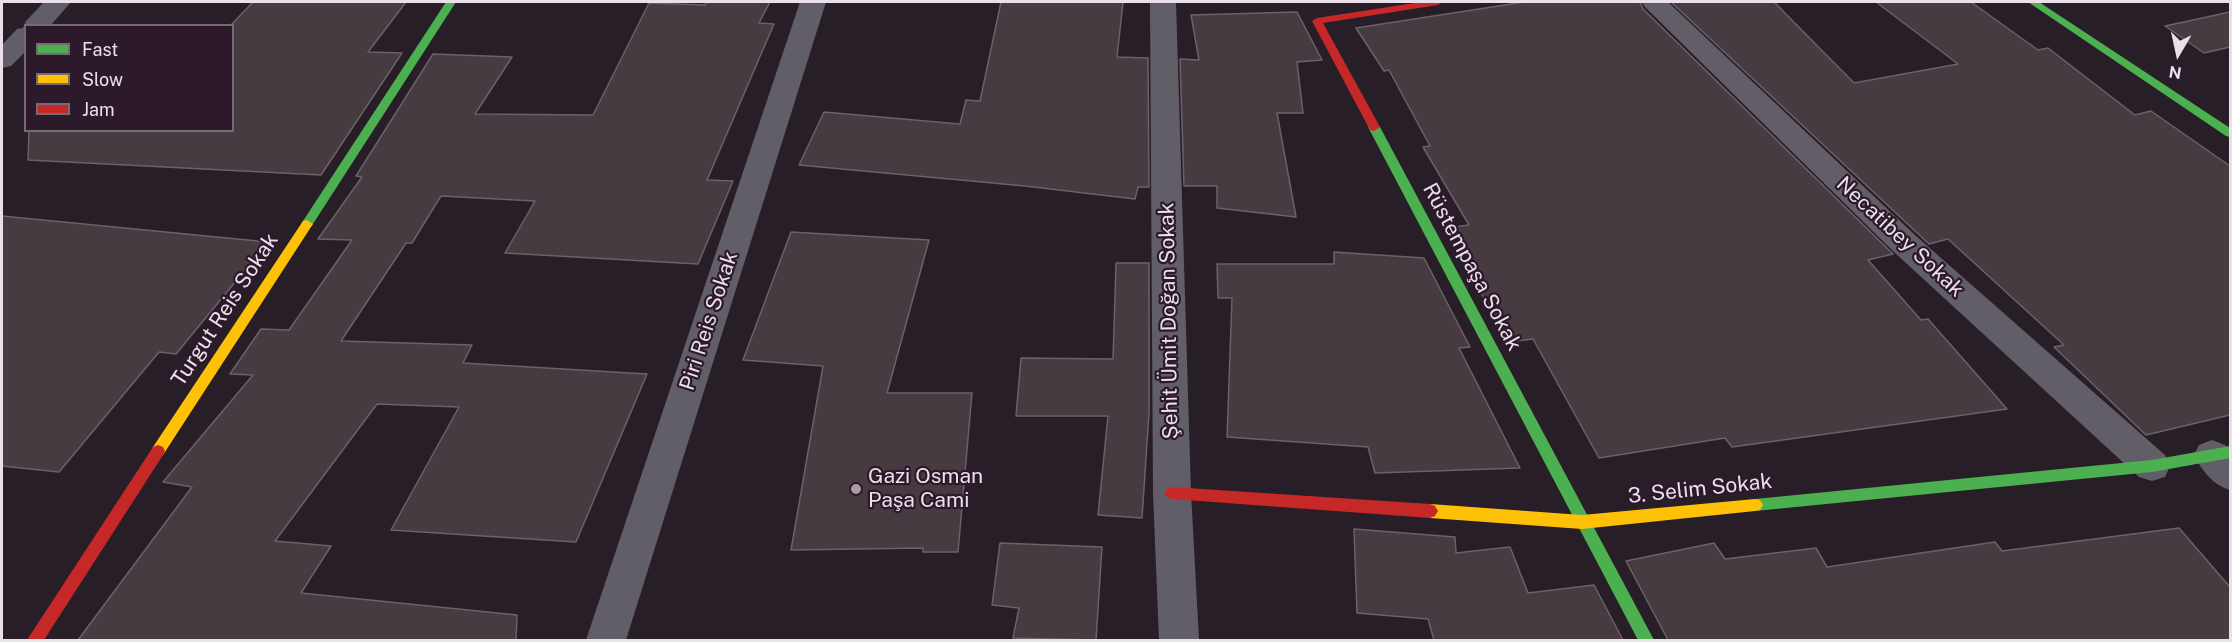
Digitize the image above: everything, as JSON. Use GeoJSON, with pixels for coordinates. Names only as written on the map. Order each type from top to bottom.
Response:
{"type":"FeatureCollection","features":[{"type":"Feature","properties":{"kind":"street"},"geometry":{"type":"LineString","coordinates":[[37,24],[58,2]]}},
{"type":"Feature","properties":{"kind":"street","name":"Turgut Reis Sokak"},"geometry":{"type":"LineString","coordinates":[[35,640],[451,2]]}},
{"type":"Feature","properties":{"kind":"street","name":"Piri Reis Sokak"},"geometry":{"type":"LineString","coordinates":[[606,640],[813,2]]}},
{"type":"Feature","properties":{"kind":"street","name":"Şehit Ümit Doğan Sokak"},"geometry":{"type":"LineString","coordinates":[[1163,2],[1172,493],[1179,640]]}},
{"type":"Feature","properties":{"kind":"street","name":"Rüstempaşa Sokak"},"geometry":{"type":"LineString","coordinates":[[1438,2],[1317,21],[1646,640]]}},
{"type":"Feature","properties":{"kind":"street","name":"Necatibey Sokak"},"geometry":{"type":"LineString","coordinates":[[1654,2],[1905,244],[2152,466]]}},
{"type":"Feature","properties":{"kind":"street"},"geometry":{"type":"LineString","coordinates":[[2033,2],[2230,133]]}},
{"type":"Feature","properties":{"kind":"street"},"geometry":{"type":"LineString","coordinates":[[2,60],[24,37]]}},
{"type":"Feature","properties":{"kind":"street","name":"3. Selim Sokak"},"geometry":{"type":"LineString","coordinates":[[1172,493],[1582,522],[2224,460]]}},
{"type":"Feature","properties":{"kind":"building"},"geometry":{"type":"Polygon","coordinates":[[[253,2],[406,2],[368,52],[402,53],[321,175],[28,160],[29,132],[234,132],[234,24],[232,24],[253,2]]]}},
{"type":"Feature","properties":{"kind":"building"},"geometry":{"type":"Polygon","coordinates":[[[707,2],[770,2],[759,23],[774,24],[707,180],[733,181],[698,264],[505,253],[535,201],[441,196],[412,243],[406,243],[341,341],[472,345],[463,363],[647,374],[576,542],[391,530],[459,407],[377,404],[275,541],[331,546],[301,593],[517,615],[516,640],[78,640],[192,487],[163,482],[253,375],[230,374],[261,329],[289,330],[352,240],[318,239],[362,177],[356,176],[433,54],[512,57],[475,114],[593,115],[649,3],[705,5],[707,2]]]}},
{"type":"Feature","properties":{"kind":"building"},"geometry":{"type":"Polygon","coordinates":[[[1001,2],[1123,2],[1117,57],[1148,58],[1149,187],[1138,187],[1135,199],[1025,186],[799,165],[824,112],[960,124],[966,100],[980,101],[1001,2]]]}},
{"type":"Feature","properties":{"kind":"building"},"geometry":{"type":"Polygon","coordinates":[[[1524,2],[1640,2],[1643,9],[1893,254],[1868,260],[1921,320],[1928,319],[2007,409],[1732,447],[1725,438],[1599,458],[1533,339],[1508,342],[1463,260],[1472,261],[1454,227],[1469,225],[1423,147],[1430,146],[1389,70],[1384,71],[1356,28],[1524,2]]]}},
{"type":"Feature","properties":{"kind":"building"},"geometry":{"type":"Polygon","coordinates":[[[1671,2],[1774,2],[1854,83],[1958,64],[1876,2],[1971,2],[2038,50],[2048,48],[2135,115],[2151,111],[2230,166],[2230,415],[2146,435],[2054,347],[2064,345],[1948,239],[1929,244],[1671,2]]]}},
{"type":"Feature","properties":{"kind":"building"},"geometry":{"type":"Polygon","coordinates":[[[1297,12],[1322,60],[1297,62],[1303,113],[1277,113],[1296,217],[1217,208],[1217,186],[1184,186],[1180,59],[1199,60],[1191,15],[1297,12]]]}},
{"type":"Feature","properties":{"kind":"building"},"geometry":{"type":"Polygon","coordinates":[[[2230,12],[2230,47],[2204,53],[2165,26],[2230,12]]]}},
{"type":"Feature","properties":{"kind":"building"},"geometry":{"type":"Polygon","coordinates":[[[2,216],[268,242],[176,354],[159,352],[59,472],[2,466],[2,216]]]}},
{"type":"Feature","properties":{"kind":"building"},"geometry":{"type":"Polygon","coordinates":[[[791,232],[929,240],[887,393],[972,393],[958,552],[923,552],[923,548],[791,550],[823,366],[743,360],[791,232]]]}},
{"type":"Feature","properties":{"kind":"building"},"geometry":{"type":"Polygon","coordinates":[[[1334,252],[1424,258],[1470,347],[1459,348],[1520,468],[1375,473],[1368,447],[1227,437],[1232,298],[1218,298],[1217,264],[1334,264],[1334,252]]]}},
{"type":"Feature","properties":{"kind":"building"},"geometry":{"type":"Polygon","coordinates":[[[1116,263],[1149,263],[1149,413],[1142,518],[1098,515],[1108,416],[1016,416],[1021,358],[1113,359],[1116,263]]]}},
{"type":"Feature","properties":{"kind":"building"},"geometry":{"type":"Polygon","coordinates":[[[2179,528],[2230,587],[2230,640],[1668,640],[1626,561],[1714,543],[1725,559],[1816,548],[1827,567],[1995,542],[2002,551],[2179,528]]]}},
{"type":"Feature","properties":{"kind":"building"},"geometry":{"type":"Polygon","coordinates":[[[1354,529],[1455,537],[1456,553],[1510,547],[1528,593],[1594,585],[1623,640],[1434,640],[1428,619],[1357,613],[1354,529]]]}},
{"type":"Feature","properties":{"kind":"building"},"geometry":{"type":"Polygon","coordinates":[[[1000,543],[1102,547],[1096,640],[1013,638],[1019,608],[992,605],[1000,543]]]}},
{"type":"Feature","properties":{"kind":"traffic: fast"},"geometry":{"type":"LineString","coordinates":[[307,224],[451,2]]}},
{"type":"Feature","properties":{"kind":"traffic: fast"},"geometry":{"type":"LineString","coordinates":[[2033,2],[2230,133]]}},
{"type":"Feature","properties":{"kind":"traffic: fast"},"geometry":{"type":"LineString","coordinates":[[1374,127],[1646,640]]}},
{"type":"Feature","properties":{"kind":"traffic: fast"},"geometry":{"type":"LineString","coordinates":[[1755,505],[2152,466],[2230,452]]}},
{"type":"Feature","properties":{"kind":"traffic: slow"},"geometry":{"type":"LineString","coordinates":[[158,451],[307,224]]}},
{"type":"Feature","properties":{"kind":"traffic: slow"},"geometry":{"type":"LineString","coordinates":[[1430,511],[1582,522],[1755,505]]}},
{"type":"Feature","properties":{"kind":"traffic: jam"},"geometry":{"type":"LineString","coordinates":[[1374,127],[1317,21],[1438,2]]}},
{"type":"Feature","properties":{"kind":"traffic: jam"},"geometry":{"type":"LineString","coordinates":[[35,640],[158,451]]}},
{"type":"Feature","properties":{"kind":"traffic: jam"},"geometry":{"type":"LineString","coordinates":[[1172,493],[1430,511]]}},
{"type":"Feature","properties":{"kind":"place","name":"Gazi Osman Paşa Cami"},"geometry":{"type":"Point","coordinates":[856,489]}}]}
